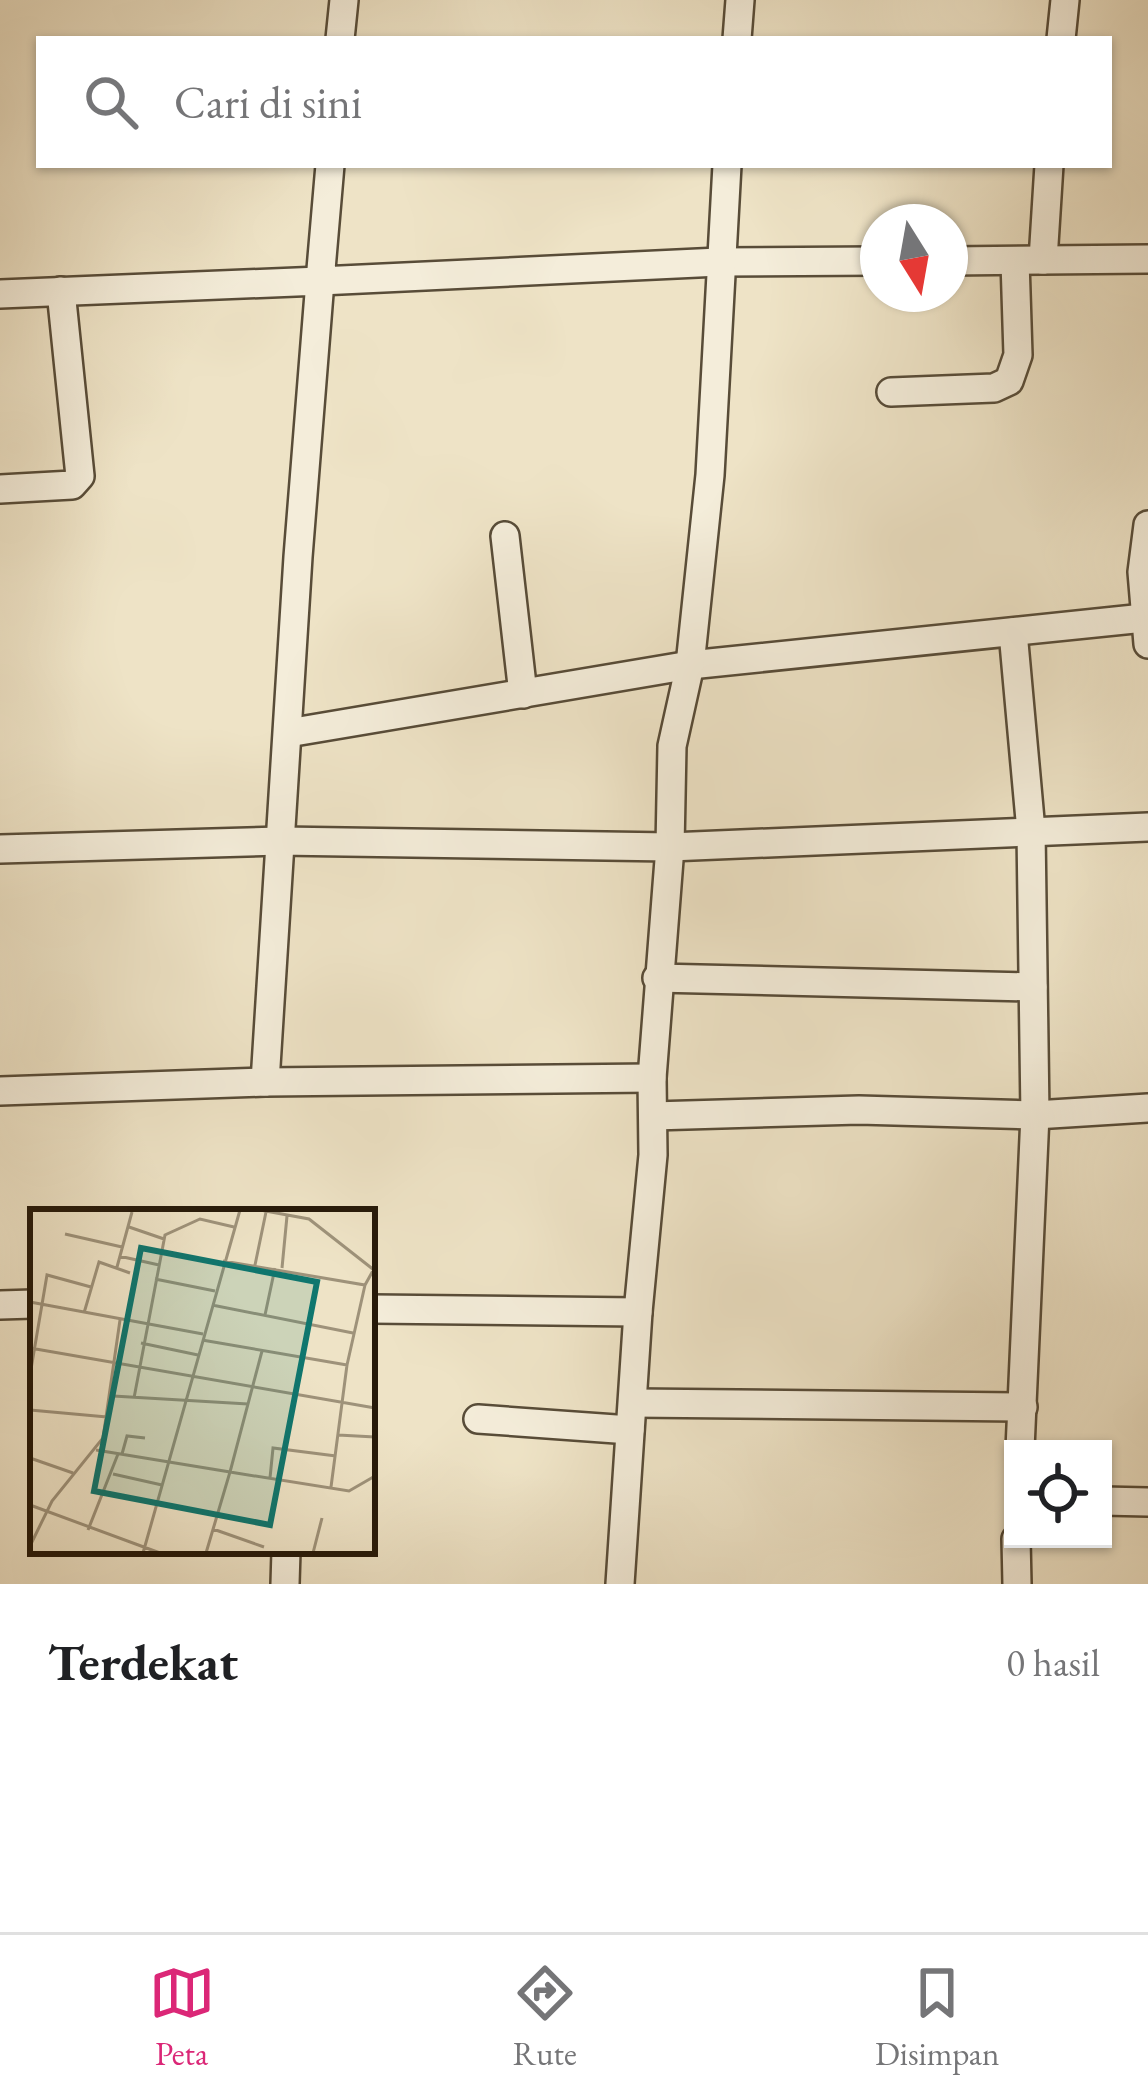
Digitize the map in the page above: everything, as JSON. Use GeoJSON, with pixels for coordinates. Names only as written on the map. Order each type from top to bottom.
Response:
{"type":"FeatureCollection","features":[{"type":"Feature","properties":{"kind":"street"},"geometry":{"type":"LineString","coordinates":[[340,36],[344,0]]}},
{"type":"Feature","properties":{"kind":"street"},"geometry":{"type":"LineString","coordinates":[[737,36],[740,0]]}},
{"type":"Feature","properties":{"kind":"street"},"geometry":{"type":"LineString","coordinates":[[1061,36],[1065,0]]}},
{"type":"Feature","properties":{"kind":"street"},"geometry":{"type":"LineString","coordinates":[[265,1082],[298,557],[330,168]]}},
{"type":"Feature","properties":{"kind":"street"},"geometry":{"type":"LineString","coordinates":[[620,1584],[670,847],[672,746],[690,665],[710,475],[727,168]]}},
{"type":"Feature","properties":{"kind":"street"},"geometry":{"type":"LineString","coordinates":[[891,392],[994,388],[1009,381],[1018,356],[1029,261],[1048,168]]}},
{"type":"Feature","properties":{"kind":"street"},"geometry":{"type":"LineString","coordinates":[[968,261],[1148,259]]}},
{"type":"Feature","properties":{"kind":"street"},"geometry":{"type":"LineString","coordinates":[[0,294],[719,262],[860,261]]}},
{"type":"Feature","properties":{"kind":"street"},"geometry":{"type":"LineString","coordinates":[[0,489],[71,485],[80,476],[61,291]]}},
{"type":"Feature","properties":{"kind":"street"},"geometry":{"type":"LineString","coordinates":[[288,733],[690,665],[1013,632],[1146,631],[1142,572],[1148,524]]}},
{"type":"Feature","properties":{"kind":"street"},"geometry":{"type":"LineString","coordinates":[[505,536],[523,694]]}},
{"type":"Feature","properties":{"kind":"street"},"geometry":{"type":"LineString","coordinates":[[1013,632],[1030,831],[1035,1114],[1021,1440]]}},
{"type":"Feature","properties":{"kind":"street"},"geometry":{"type":"LineString","coordinates":[[0,849],[280,841],[670,847],[1148,827]]}},
{"type":"Feature","properties":{"kind":"street"},"geometry":{"type":"LineString","coordinates":[[658,978],[1033,987]]}},
{"type":"Feature","properties":{"kind":"street"},"geometry":{"type":"LineString","coordinates":[[0,1090],[652,1078]]}},
{"type":"Feature","properties":{"kind":"street"},"geometry":{"type":"LineString","coordinates":[[653,1116],[859,1110],[1035,1114],[1148,1108]]}},
{"type":"Feature","properties":{"kind":"street"},"geometry":{"type":"LineString","coordinates":[[0,1305],[30,1304]]}},
{"type":"Feature","properties":{"kind":"street"},"geometry":{"type":"LineString","coordinates":[[375,1310],[638,1312]]}},
{"type":"Feature","properties":{"kind":"street"},"geometry":{"type":"LineString","coordinates":[[478,1419],[1023,1407]]}},
{"type":"Feature","properties":{"kind":"street"},"geometry":{"type":"LineString","coordinates":[[1112,1501],[1148,1502]]}},
{"type":"Feature","properties":{"kind":"street"},"geometry":{"type":"LineString","coordinates":[[1016,1548],[1017,1584]]}},
{"type":"Feature","properties":{"kind":"street"},"geometry":{"type":"LineString","coordinates":[[285,1584],[286,1554]]}}]}
